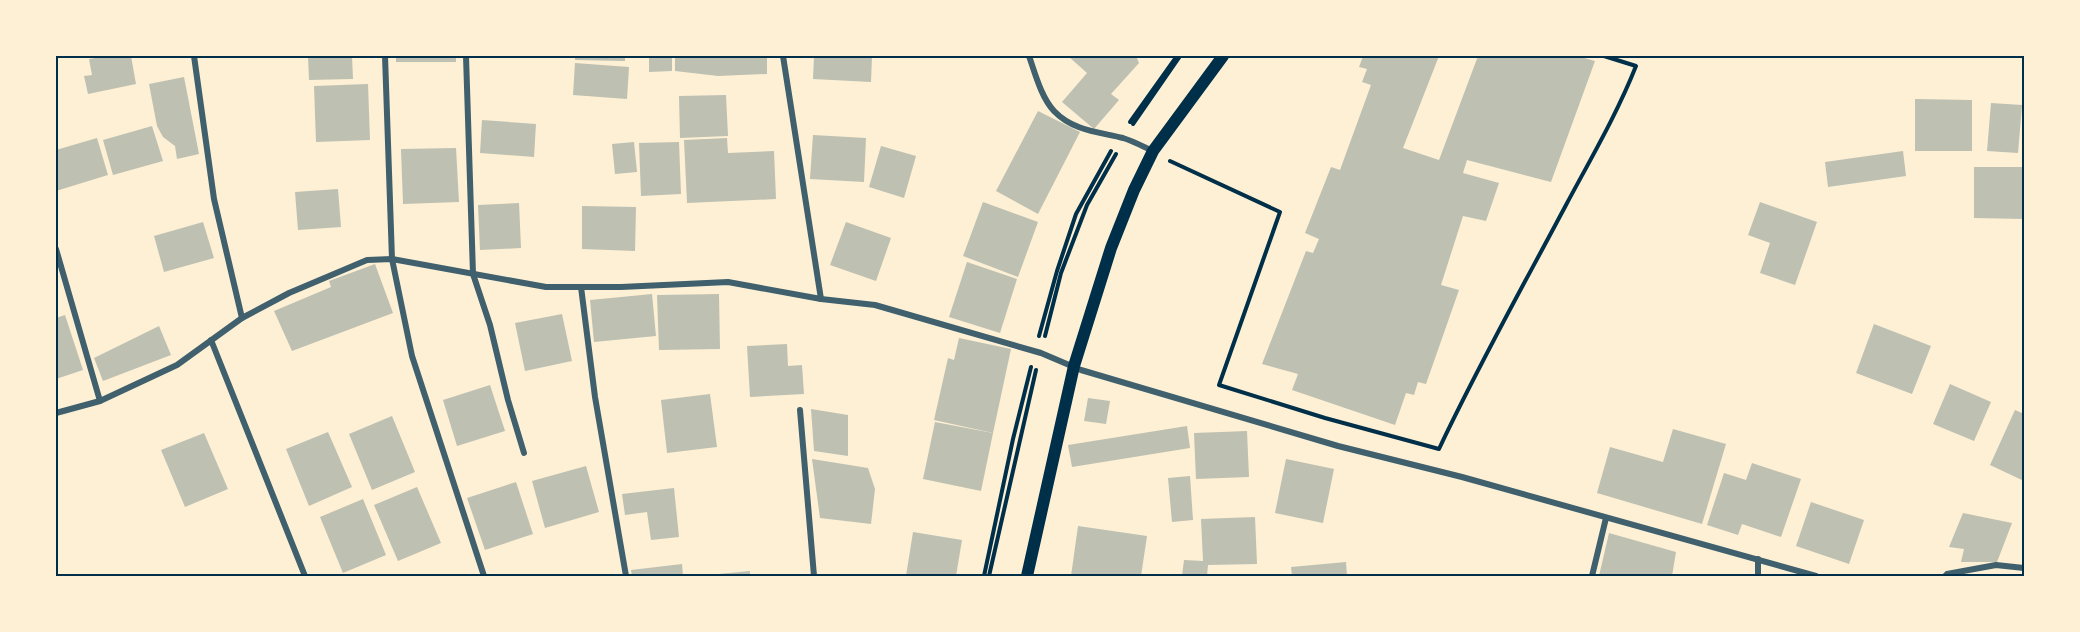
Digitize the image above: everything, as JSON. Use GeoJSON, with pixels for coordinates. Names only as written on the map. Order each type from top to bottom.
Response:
{"type":"FeatureCollection","features":[{"type":"Feature","properties":{"kind":"main road"},"geometry":{"type":"LineString","coordinates":[[1027,576],[1074,366],[1111,248],[1134,190],[1153,152],[1223,56]]}},
{"type":"Feature","properties":{"kind":"street"},"geometry":{"type":"LineString","coordinates":[[194,56],[214,199],[242,318]]}},
{"type":"Feature","properties":{"kind":"street"},"geometry":{"type":"LineString","coordinates":[[385,56],[392,260],[412,356],[484,576]]}},
{"type":"Feature","properties":{"kind":"street"},"geometry":{"type":"LineString","coordinates":[[466,56],[473,274],[490,325],[508,400],[524,453]]}},
{"type":"Feature","properties":{"kind":"street"},"geometry":{"type":"LineString","coordinates":[[783,56],[821,299]]}},
{"type":"Feature","properties":{"kind":"street"},"geometry":{"type":"LineString","coordinates":[[1029,56],[1044,95],[1054,111],[1074,126],[1095,134],[1122,138],[1153,152]]}},
{"type":"Feature","properties":{"kind":"street"},"geometry":{"type":"LineString","coordinates":[[56,249],[100,400]]}},
{"type":"Feature","properties":{"kind":"street"},"geometry":{"type":"LineString","coordinates":[[56,413],[100,400],[177,364],[242,318],[290,293],[367,260],[392,260],[546,287],[728,282],[821,299],[875,305],[1038,352],[1081,370],[1338,446],[1462,477],[1816,576]]}},
{"type":"Feature","properties":{"kind":"street"},"geometry":{"type":"LineString","coordinates":[[581,287],[595,397],[626,576]]}},
{"type":"Feature","properties":{"kind":"street"},"geometry":{"type":"LineString","coordinates":[[211,340],[305,576]]}},
{"type":"Feature","properties":{"kind":"street"},"geometry":{"type":"LineString","coordinates":[[800,410],[814,576]]}},
{"type":"Feature","properties":{"kind":"street"},"geometry":{"type":"LineString","coordinates":[[1592,576],[1606,518]]}},
{"type":"Feature","properties":{"kind":"street"},"geometry":{"type":"LineString","coordinates":[[1758,559],[1758,576]]}},
{"type":"Feature","properties":{"kind":"street"},"geometry":{"type":"LineString","coordinates":[[1945,576],[1996,565],[2025,568]]}},
{"type":"Feature","properties":{"kind":"path"},"geometry":{"type":"LineString","coordinates":[[989,576],[1057,271],[1076,214],[1122,138],[1178,56]]}},
{"type":"Feature","properties":{"kind":"path"},"geometry":{"type":"LineString","coordinates":[[1153,152],[1280,212],[1220,385],[1325,418],[1439,449],[1464,397],[1629,85],[1636,66],[1604,56]]}},
{"type":"Feature","properties":{"kind":"path"},"geometry":{"type":"LineString","coordinates":[[984,576],[1013,439],[1038,352]]}},
{"type":"Feature","properties":{"kind":"building"},"geometry":{"type":"Polygon","coordinates":[[[131,56],[136,84],[88,94],[84,76],[92,75],[89,59],[131,56]]]}},
{"type":"Feature","properties":{"kind":"building"},"geometry":{"type":"Polygon","coordinates":[[[308,56],[352,56],[353,79],[309,80],[308,56]]]}},
{"type":"Feature","properties":{"kind":"building"},"geometry":{"type":"Polygon","coordinates":[[[396,56],[456,56],[456,62],[396,62],[396,56]]]}},
{"type":"Feature","properties":{"kind":"building"},"geometry":{"type":"Polygon","coordinates":[[[575,56],[625,56],[625,61],[575,60],[575,56]]]}},
{"type":"Feature","properties":{"kind":"building"},"geometry":{"type":"Polygon","coordinates":[[[649,56],[672,56],[672,71],[649,72],[649,56]]]}},
{"type":"Feature","properties":{"kind":"building"},"geometry":{"type":"Polygon","coordinates":[[[675,56],[767,56],[767,74],[718,76],[675,71],[675,56]]]}},
{"type":"Feature","properties":{"kind":"building"},"geometry":{"type":"Polygon","coordinates":[[[814,56],[872,56],[871,82],[813,79],[814,56]]]}},
{"type":"Feature","properties":{"kind":"building"},"geometry":{"type":"Polygon","coordinates":[[[1068,56],[1136,56],[1139,63],[1111,94],[1119,100],[1094,129],[1062,102],[1087,73],[1068,56]]]}},
{"type":"Feature","properties":{"kind":"building"},"geometry":{"type":"Polygon","coordinates":[[[1363,56],[1439,56],[1403,148],[1439,160],[1478,56],[1577,56],[1595,61],[1551,182],[1467,160],[1463,173],[1499,183],[1486,221],[1463,216],[1441,285],[1459,290],[1426,384],[1418,382],[1414,395],[1406,393],[1395,425],[1292,390],[1298,374],[1262,364],[1306,251],[1313,253],[1319,239],[1305,233],[1331,167],[1340,170],[1371,85],[1362,82],[1367,69],[1359,67],[1363,56]]]}},
{"type":"Feature","properties":{"kind":"building"},"geometry":{"type":"Polygon","coordinates":[[[575,63],[629,67],[627,99],[573,95],[575,63]]]}},
{"type":"Feature","properties":{"kind":"building"},"geometry":{"type":"Polygon","coordinates":[[[184,77],[199,154],[177,159],[175,146],[163,137],[157,126],[149,84],[184,77]]]}},
{"type":"Feature","properties":{"kind":"building"},"geometry":{"type":"Polygon","coordinates":[[[368,84],[370,140],[316,142],[314,86],[368,84]]]}},
{"type":"Feature","properties":{"kind":"building"},"geometry":{"type":"Polygon","coordinates":[[[726,95],[728,136],[680,138],[679,96],[726,95]]]}},
{"type":"Feature","properties":{"kind":"building"},"geometry":{"type":"Polygon","coordinates":[[[1915,99],[1972,100],[1972,151],[1915,151],[1915,99]]]}},
{"type":"Feature","properties":{"kind":"building"},"geometry":{"type":"Polygon","coordinates":[[[1991,103],[2022,105],[2018,153],[1987,151],[1991,103]]]}},
{"type":"Feature","properties":{"kind":"building"},"geometry":{"type":"Polygon","coordinates":[[[1038,111],[1080,132],[1038,214],[996,191],[1038,111]]]}},
{"type":"Feature","properties":{"kind":"building"},"geometry":{"type":"Polygon","coordinates":[[[482,120],[536,124],[534,157],[480,153],[482,120]]]}},
{"type":"Feature","properties":{"kind":"building"},"geometry":{"type":"Polygon","coordinates":[[[152,126],[163,161],[113,175],[103,140],[152,126]]]}},
{"type":"Feature","properties":{"kind":"building"},"geometry":{"type":"Polygon","coordinates":[[[813,135],[866,138],[864,182],[810,179],[813,135]]]}},
{"type":"Feature","properties":{"kind":"building"},"geometry":{"type":"Polygon","coordinates":[[[97,138],[108,175],[56,191],[56,150],[97,138]]]}},
{"type":"Feature","properties":{"kind":"building"},"geometry":{"type":"Polygon","coordinates":[[[727,138],[728,153],[774,151],[776,199],[687,203],[684,140],[727,138]]]}},
{"type":"Feature","properties":{"kind":"building"},"geometry":{"type":"Polygon","coordinates":[[[634,142],[637,172],[615,174],[612,144],[634,142]]]}},
{"type":"Feature","properties":{"kind":"building"},"geometry":{"type":"Polygon","coordinates":[[[679,142],[681,194],[641,196],[639,143],[679,142]]]}},
{"type":"Feature","properties":{"kind":"building"},"geometry":{"type":"Polygon","coordinates":[[[881,146],[916,156],[904,198],[869,187],[881,146]]]}},
{"type":"Feature","properties":{"kind":"building"},"geometry":{"type":"Polygon","coordinates":[[[456,148],[459,202],[403,204],[401,149],[456,148]]]}},
{"type":"Feature","properties":{"kind":"building"},"geometry":{"type":"Polygon","coordinates":[[[1903,151],[1906,176],[1828,187],[1825,162],[1903,151]]]}},
{"type":"Feature","properties":{"kind":"building"},"geometry":{"type":"Polygon","coordinates":[[[1974,167],[2024,167],[2024,219],[1974,218],[1974,167]]]}},
{"type":"Feature","properties":{"kind":"building"},"geometry":{"type":"Polygon","coordinates":[[[338,189],[341,227],[298,230],[295,192],[338,189]]]}},
{"type":"Feature","properties":{"kind":"building"},"geometry":{"type":"Polygon","coordinates":[[[983,202],[1038,222],[1018,277],[963,256],[983,202]]]}},
{"type":"Feature","properties":{"kind":"building"},"geometry":{"type":"Polygon","coordinates":[[[1760,202],[1817,222],[1795,285],[1760,273],[1770,243],[1748,235],[1760,202]]]}},
{"type":"Feature","properties":{"kind":"building"},"geometry":{"type":"Polygon","coordinates":[[[519,203],[521,248],[480,250],[478,205],[519,203]]]}},
{"type":"Feature","properties":{"kind":"building"},"geometry":{"type":"Polygon","coordinates":[[[582,206],[636,207],[635,251],[582,249],[582,206]]]}},
{"type":"Feature","properties":{"kind":"building"},"geometry":{"type":"Polygon","coordinates":[[[203,222],[214,258],[164,272],[154,236],[203,222]]]}},
{"type":"Feature","properties":{"kind":"building"},"geometry":{"type":"Polygon","coordinates":[[[846,222],[891,238],[876,281],[830,265],[846,222]]]}},
{"type":"Feature","properties":{"kind":"building"},"geometry":{"type":"Polygon","coordinates":[[[967,262],[1017,279],[1000,333],[949,317],[967,262]]]}},
{"type":"Feature","properties":{"kind":"building"},"geometry":{"type":"Polygon","coordinates":[[[375,264],[393,313],[292,351],[274,311],[331,287],[329,281],[375,264]]]}},
{"type":"Feature","properties":{"kind":"building"},"geometry":{"type":"Polygon","coordinates":[[[652,294],[656,336],[594,342],[590,300],[652,294]]]}},
{"type":"Feature","properties":{"kind":"building"},"geometry":{"type":"Polygon","coordinates":[[[719,294],[720,349],[659,350],[657,295],[719,294]]]}},
{"type":"Feature","properties":{"kind":"building"},"geometry":{"type":"Polygon","coordinates":[[[562,314],[572,361],[525,371],[515,323],[562,314]]]}},
{"type":"Feature","properties":{"kind":"building"},"geometry":{"type":"Polygon","coordinates":[[[65,315],[83,370],[56,379],[56,318],[65,315]]]}},
{"type":"Feature","properties":{"kind":"building"},"geometry":{"type":"Polygon","coordinates":[[[1874,324],[1931,346],[1912,394],[1856,373],[1874,324]]]}},
{"type":"Feature","properties":{"kind":"building"},"geometry":{"type":"Polygon","coordinates":[[[159,326],[171,355],[103,381],[94,358],[159,326]]]}},
{"type":"Feature","properties":{"kind":"building"},"geometry":{"type":"Polygon","coordinates":[[[959,338],[1011,349],[993,433],[934,420],[948,358],[954,360],[959,338]]]}},
{"type":"Feature","properties":{"kind":"building"},"geometry":{"type":"Polygon","coordinates":[[[787,344],[788,366],[802,365],[804,394],[750,397],[747,346],[787,344]]]}},
{"type":"Feature","properties":{"kind":"building"},"geometry":{"type":"Polygon","coordinates":[[[1950,384],[1991,402],[1974,441],[1933,424],[1950,384]]]}},
{"type":"Feature","properties":{"kind":"building"},"geometry":{"type":"Polygon","coordinates":[[[490,385],[505,431],[457,446],[443,400],[490,385]]]}},
{"type":"Feature","properties":{"kind":"building"},"geometry":{"type":"Polygon","coordinates":[[[710,394],[717,447],[667,453],[661,400],[710,394]]]}},
{"type":"Feature","properties":{"kind":"building"},"geometry":{"type":"Polygon","coordinates":[[[1088,398],[1110,401],[1106,424],[1084,421],[1088,398]]]}},
{"type":"Feature","properties":{"kind":"building"},"geometry":{"type":"Polygon","coordinates":[[[811,409],[848,415],[848,456],[814,451],[811,409]]]}},
{"type":"Feature","properties":{"kind":"building"},"geometry":{"type":"Polygon","coordinates":[[[2015,410],[2024,414],[2024,481],[1990,465],[2015,410]]]}},
{"type":"Feature","properties":{"kind":"building"},"geometry":{"type":"Polygon","coordinates":[[[392,416],[415,472],[372,490],[349,434],[392,416]]]}},
{"type":"Feature","properties":{"kind":"building"},"geometry":{"type":"Polygon","coordinates":[[[935,422],[993,433],[981,491],[923,479],[935,422]]]}},
{"type":"Feature","properties":{"kind":"building"},"geometry":{"type":"Polygon","coordinates":[[[1187,426],[1190,448],[1072,467],[1068,445],[1187,426]]]}},
{"type":"Feature","properties":{"kind":"building"},"geometry":{"type":"Polygon","coordinates":[[[1673,429],[1726,444],[1702,524],[1597,493],[1610,447],[1663,462],[1673,429]]]}},
{"type":"Feature","properties":{"kind":"building"},"geometry":{"type":"Polygon","coordinates":[[[1247,431],[1249,477],[1196,479],[1194,433],[1247,431]]]}},
{"type":"Feature","properties":{"kind":"building"},"geometry":{"type":"Polygon","coordinates":[[[328,432],[352,487],[309,506],[286,449],[328,432]]]}},
{"type":"Feature","properties":{"kind":"building"},"geometry":{"type":"Polygon","coordinates":[[[204,433],[228,489],[185,507],[161,450],[204,433]]]}},
{"type":"Feature","properties":{"kind":"building"},"geometry":{"type":"Polygon","coordinates":[[[812,459],[868,468],[875,489],[871,524],[820,518],[812,459]]]}},
{"type":"Feature","properties":{"kind":"building"},"geometry":{"type":"Polygon","coordinates":[[[1286,459],[1334,469],[1323,523],[1275,513],[1286,459]]]}},
{"type":"Feature","properties":{"kind":"building"},"geometry":{"type":"Polygon","coordinates":[[[1752,463],[1801,479],[1781,537],[1742,524],[1738,535],[1707,525],[1724,473],[1746,480],[1752,463]]]}},
{"type":"Feature","properties":{"kind":"building"},"geometry":{"type":"Polygon","coordinates":[[[586,466],[599,512],[545,528],[532,481],[586,466]]]}},
{"type":"Feature","properties":{"kind":"building"},"geometry":{"type":"Polygon","coordinates":[[[1190,476],[1193,520],[1172,522],[1168,478],[1190,476]]]}},
{"type":"Feature","properties":{"kind":"building"},"geometry":{"type":"Polygon","coordinates":[[[516,482],[533,534],[485,550],[467,498],[516,482]]]}},
{"type":"Feature","properties":{"kind":"building"},"geometry":{"type":"Polygon","coordinates":[[[417,487],[441,543],[398,561],[374,505],[417,487]]]}},
{"type":"Feature","properties":{"kind":"building"},"geometry":{"type":"Polygon","coordinates":[[[674,488],[679,537],[651,540],[647,512],[625,515],[622,494],[674,488]]]}},
{"type":"Feature","properties":{"kind":"building"},"geometry":{"type":"Polygon","coordinates":[[[363,499],[386,555],[343,573],[320,517],[363,499]]]}},
{"type":"Feature","properties":{"kind":"building"},"geometry":{"type":"Polygon","coordinates":[[[1811,502],[1864,520],[1849,564],[1796,546],[1811,502]]]}},
{"type":"Feature","properties":{"kind":"building"},"geometry":{"type":"Polygon","coordinates":[[[1963,513],[2012,523],[1997,562],[1961,562],[1964,549],[1949,547],[1963,513]]]}},
{"type":"Feature","properties":{"kind":"building"},"geometry":{"type":"Polygon","coordinates":[[[1255,517],[1257,564],[1208,565],[1207,576],[1182,576],[1184,560],[1203,561],[1201,519],[1255,517]]]}},
{"type":"Feature","properties":{"kind":"building"},"geometry":{"type":"Polygon","coordinates":[[[1078,526],[1147,536],[1141,576],[1071,576],[1078,526]]]}},
{"type":"Feature","properties":{"kind":"building"},"geometry":{"type":"Polygon","coordinates":[[[913,532],[962,540],[956,576],[906,576],[913,532]]]}},
{"type":"Feature","properties":{"kind":"building"},"geometry":{"type":"Polygon","coordinates":[[[1609,533],[1676,552],[1672,576],[1599,576],[1609,533]]]}},
{"type":"Feature","properties":{"kind":"building"},"geometry":{"type":"Polygon","coordinates":[[[1346,562],[1347,576],[1292,576],[1291,567],[1346,562]]]}},
{"type":"Feature","properties":{"kind":"building"},"geometry":{"type":"Polygon","coordinates":[[[682,564],[683,576],[632,576],[631,570],[682,564]]]}},
{"type":"Feature","properties":{"kind":"building"},"geometry":{"type":"Polygon","coordinates":[[[750,571],[750,576],[708,576],[708,575],[750,571]]]}}]}
